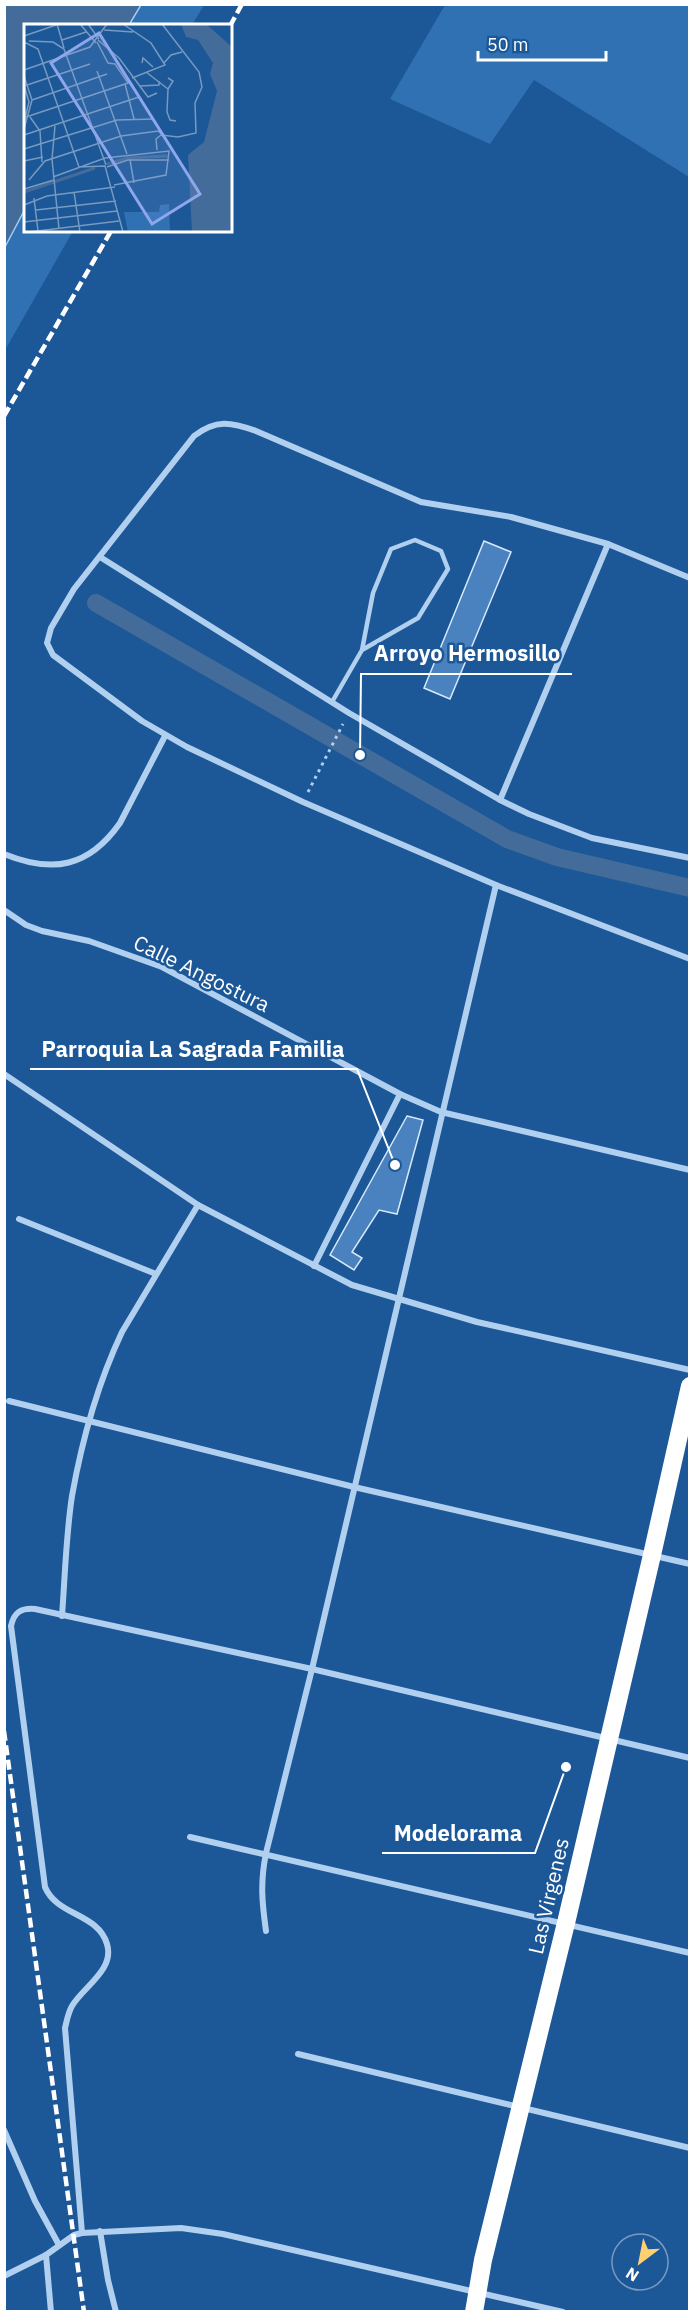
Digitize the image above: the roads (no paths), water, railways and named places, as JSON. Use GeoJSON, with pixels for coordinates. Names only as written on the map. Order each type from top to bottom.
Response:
{"type":"FeatureCollection","features":[{"type":"Feature","properties":{"kind":"highway","name":"Las Virgenes"},"geometry":{"type":"LineString","coordinates":[[474,2312],[476,2292],[566,1923],[690,1386]]}},
{"type":"Feature","properties":{"kind":"street"},"geometry":{"type":"LineString","coordinates":[[690,578],[608,544],[511,518],[421,502],[256,431],[231,424],[218,424],[205,427],[194,436],[74,589],[51,628],[47,643],[53,655],[165,736],[303,802],[496,885],[690,959]]}},
{"type":"Feature","properties":{"kind":"street"},"geometry":{"type":"LineString","coordinates":[[500,800],[608,544]]}},
{"type":"Feature","properties":{"kind":"street"},"geometry":{"type":"LineString","coordinates":[[100,557],[332,702],[500,800],[528,814],[592,838],[690,858]]}},
{"type":"Feature","properties":{"kind":"street"},"geometry":{"type":"LineString","coordinates":[[5,855],[26,862],[49,864],[70,863],[87,856],[110,837],[120,824],[165,736]]}},
{"type":"Feature","properties":{"kind":"street"},"geometry":{"type":"LineString","coordinates":[[267,1931],[261,1895],[261,1879],[266,1853],[312,1669],[496,885]]}},
{"type":"Feature","properties":{"kind":"street","name":"Calle Angostura"},"geometry":{"type":"LineString","coordinates":[[4,910],[26,925],[42,931],[89,941],[162,967],[400,1094],[441,1112],[690,1170]]}},
{"type":"Feature","properties":{"kind":"street"},"geometry":{"type":"LineString","coordinates":[[4,1074],[198,1205],[352,1285],[399,1301],[477,1322],[690,1370]]}},
{"type":"Feature","properties":{"kind":"street"},"geometry":{"type":"LineString","coordinates":[[314,1266],[400,1094]]}},
{"type":"Feature","properties":{"kind":"street"},"geometry":{"type":"LineString","coordinates":[[62,1616],[72,1497],[89,1421],[113,1351],[132,1313],[198,1205]]}},
{"type":"Feature","properties":{"kind":"street"},"geometry":{"type":"LineString","coordinates":[[19,1219],[156,1274]]}},
{"type":"Feature","properties":{"kind":"street"},"geometry":{"type":"LineString","coordinates":[[9,1401],[354,1487],[690,1564]]}},
{"type":"Feature","properties":{"kind":"street"},"geometry":{"type":"LineString","coordinates":[[82,2233],[65,2028],[73,2005],[104,1967],[108,1958],[108,1948],[104,1936],[96,1925],[53,1900],[45,1887],[10,1626],[13,1617],[19,1611],[25,1609],[62,1616],[312,1669],[690,1758]]}},
{"type":"Feature","properties":{"kind":"street"},"geometry":{"type":"LineString","coordinates":[[190,1837],[690,1953]]}},
{"type":"Feature","properties":{"kind":"street"},"geometry":{"type":"LineString","coordinates":[[298,2054],[690,2148]]}},
{"type":"Feature","properties":{"kind":"street"},"geometry":{"type":"LineString","coordinates":[[4,2130],[34,2201],[59,2245]]}},
{"type":"Feature","properties":{"kind":"street"},"geometry":{"type":"LineString","coordinates":[[4,2276],[46,2254],[74,2235],[82,2233],[159,2228],[201,2229],[563,2312]]}},
{"type":"Feature","properties":{"kind":"street"},"geometry":{"type":"LineString","coordinates":[[100,2231],[116,2312]]}},
{"type":"Feature","properties":{"kind":"street"},"geometry":{"type":"LineString","coordinates":[[46,2254],[51,2312]]}},
{"type":"Feature","properties":{"kind":"lane"},"geometry":{"type":"LineString","coordinates":[[332,702],[362,650],[373,593],[391,549],[415,540],[441,551],[448,569],[418,618],[362,650]]}},
{"type":"Feature","properties":{"kind":"waterway"},"geometry":{"type":"LineString","coordinates":[[96,603],[507,839],[557,857],[690,888]]}},
{"type":"Feature","properties":{"kind":"railway"},"geometry":{"type":"LineString","coordinates":[[231,24],[242,4]]}},
{"type":"Feature","properties":{"kind":"railway"},"geometry":{"type":"LineString","coordinates":[[4,416],[110,232]]}},
{"type":"Feature","properties":{"kind":"railway"},"geometry":{"type":"LineString","coordinates":[[4,1731],[84,2312]]}},
{"type":"Feature","properties":{"kind":"place","name":"Arroyo Hermosillo"},"geometry":{"type":"Point","coordinates":[360,755]}},
{"type":"Feature","properties":{"kind":"place","name":"Parroquia La Sagrada Familia"},"geometry":{"type":"Point","coordinates":[395,1165]}},
{"type":"Feature","properties":{"kind":"place","name":"Modelorama"},"geometry":{"type":"Point","coordinates":[566,1767]}}]}
